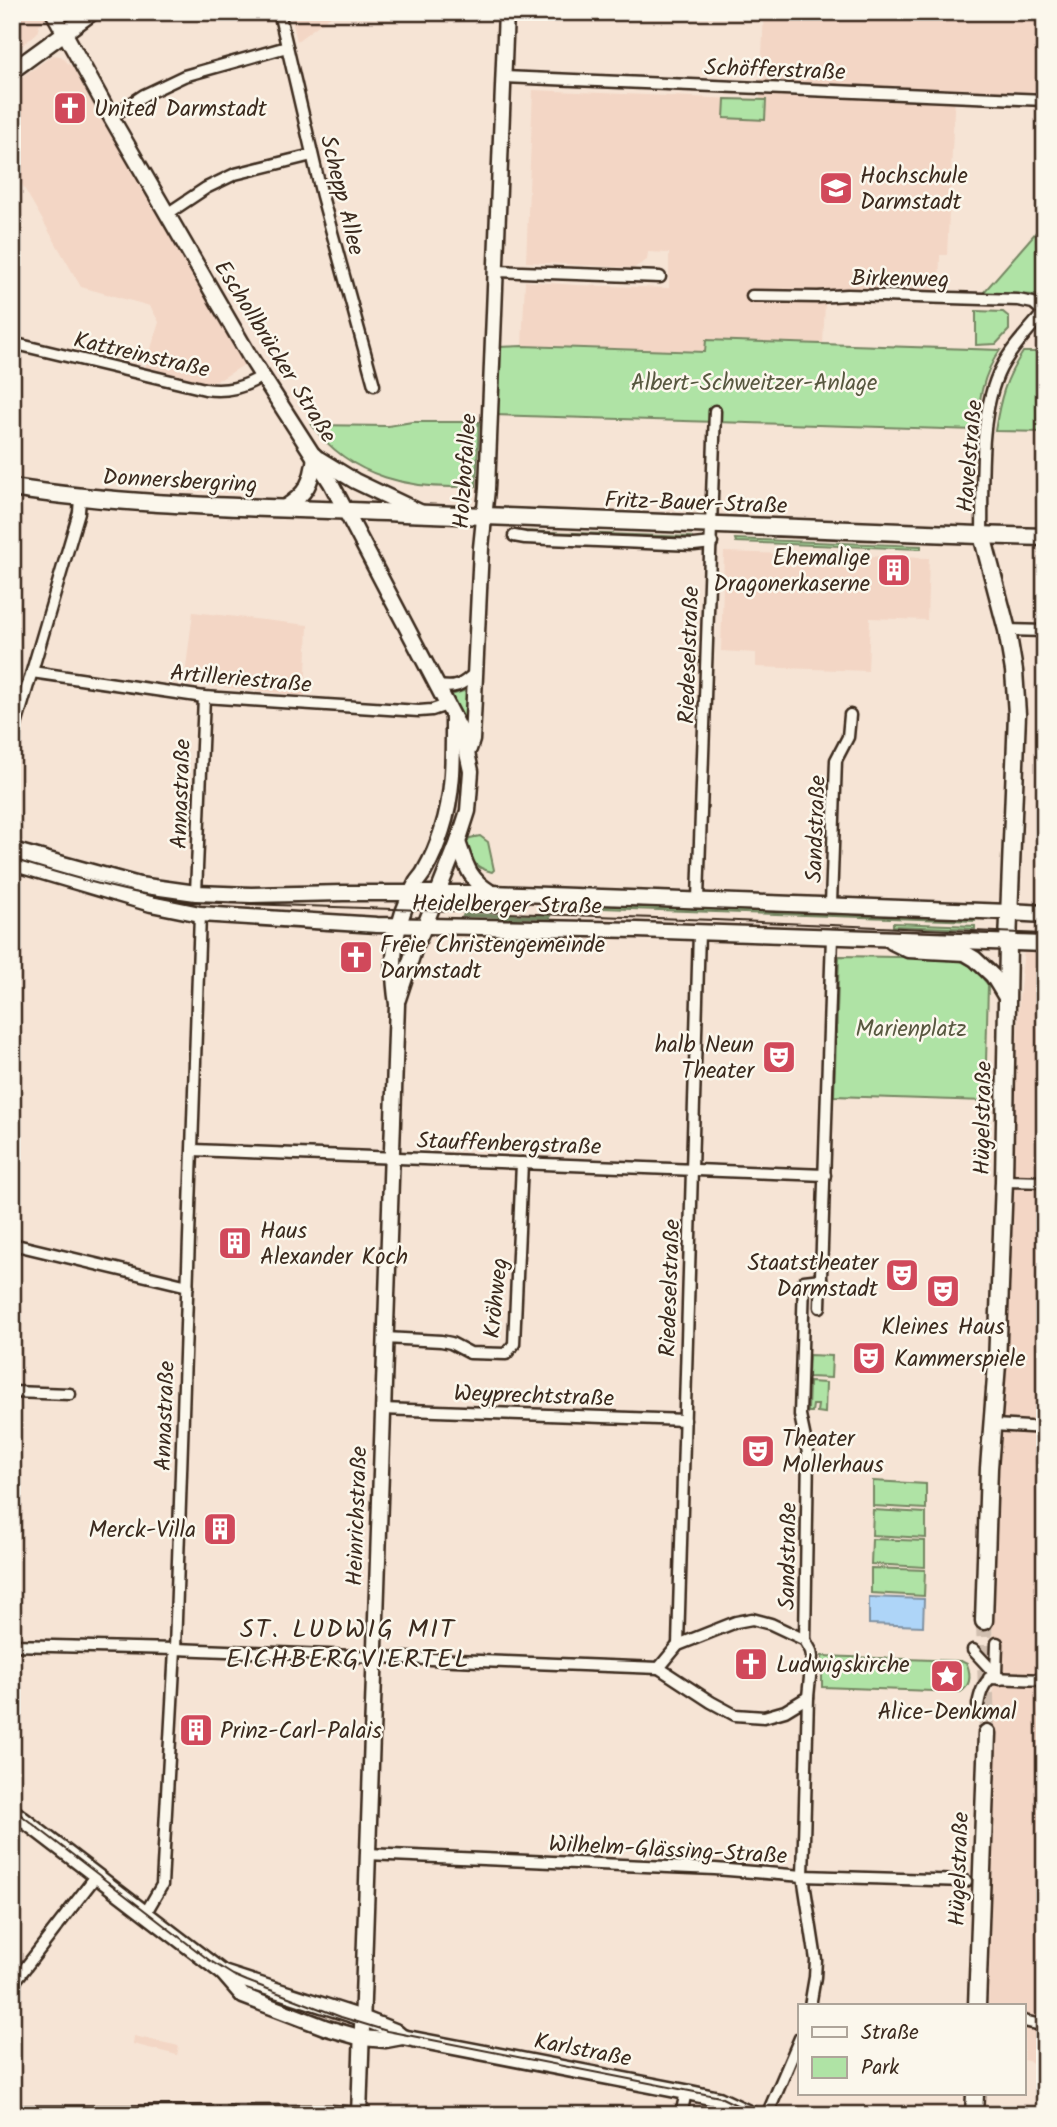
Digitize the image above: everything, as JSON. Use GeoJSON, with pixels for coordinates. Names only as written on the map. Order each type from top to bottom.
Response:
{"type":"FeatureCollection","features":[{"type":"Feature","properties":{"kind":"main road","name":"Eschollbrücker Straße"},"geometry":{"type":"LineString","coordinates":[[53,12],[262,376],[315,456],[346,510],[463,735],[471,786],[468,811],[438,892]]}},
{"type":"Feature","properties":{"kind":"main road"},"geometry":{"type":"LineString","coordinates":[[12,71],[93,12]]}},
{"type":"Feature","properties":{"kind":"main road","name":"Holzhofallee"},"geometry":{"type":"LineString","coordinates":[[468,754],[472,740],[484,516],[506,12]]}},
{"type":"Feature","properties":{"kind":"main road"},"geometry":{"type":"LineString","coordinates":[[284,508],[305,491],[312,476],[315,456],[355,481],[424,514]]}},
{"type":"Feature","properties":{"kind":"main road","name":"Donnersbergring"},"geometry":{"type":"LineString","coordinates":[[12,488],[80,498],[346,510]]}},
{"type":"Feature","properties":{"kind":"main road","name":"Fritz-Bauer-Straße"},"geometry":{"type":"LineString","coordinates":[[346,510],[1045,537]]}},
{"type":"Feature","properties":{"kind":"main road","name":"Hügelstraße"},"geometry":{"type":"LineString","coordinates":[[982,535],[1007,630],[1014,671],[1017,714],[1008,943],[1004,1181],[984,1621]]}},
{"type":"Feature","properties":{"kind":"main road","name":"Eschollbrücker Straße"},"geometry":{"type":"LineString","coordinates":[[412,892],[431,858],[449,808],[453,764],[450,711]]}},
{"type":"Feature","properties":{"kind":"main road"},"geometry":{"type":"LineString","coordinates":[[458,842],[468,871],[478,884],[492,893]]}},
{"type":"Feature","properties":{"kind":"main road","name":"Heidelberger Straße"},"geometry":{"type":"LineString","coordinates":[[12,850],[139,885],[196,893],[492,893],[1009,912]]}},
{"type":"Feature","properties":{"kind":"main road","name":"Heidelberger Straße"},"geometry":{"type":"LineString","coordinates":[[12,863],[151,904],[200,914],[399,925],[1045,944]]}},
{"type":"Feature","properties":{"kind":"main road","name":"Heinrichstraße"},"geometry":{"type":"LineString","coordinates":[[359,2114],[397,1004],[392,975],[399,925],[412,892]]}},
{"type":"Feature","properties":{"kind":"main road","name":"Heinrichstraße"},"geometry":{"type":"LineString","coordinates":[[397,1004],[415,947],[438,892]]}},
{"type":"Feature","properties":{"kind":"main road"},"geometry":{"type":"LineString","coordinates":[[1009,912],[1045,914]]}},
{"type":"Feature","properties":{"kind":"main road"},"geometry":{"type":"LineString","coordinates":[[888,939],[908,950],[965,953],[993,976],[1007,999]]}},
{"type":"Feature","properties":{"kind":"main road","name":"Hügelstraße"},"geometry":{"type":"LineString","coordinates":[[977,2004],[987,1733]]}},
{"type":"Feature","properties":{"kind":"main road","name":"Karlstraße"},"geometry":{"type":"LineString","coordinates":[[12,1811],[223,1973],[243,1996],[327,2028],[362,2038],[386,2040],[402,2037],[686,2092],[719,2099],[753,2115]]}},
{"type":"Feature","properties":{"kind":"main road","name":"Karlstraße"},"geometry":{"type":"LineString","coordinates":[[223,1973],[362,2018],[395,2031],[402,2037]]}},
{"type":"Feature","properties":{"kind":"main road"},"geometry":{"type":"LineString","coordinates":[[974,2115],[975,2096]]}},
{"type":"Feature","properties":{"kind":"street","name":"Schepp Allee"},"geometry":{"type":"LineString","coordinates":[[279,12],[312,155],[374,386]]}},
{"type":"Feature","properties":{"kind":"street"},"geometry":{"type":"LineString","coordinates":[[111,117],[144,95],[184,76],[287,47]]}},
{"type":"Feature","properties":{"kind":"street","name":"Schöfferstraße"},"geometry":{"type":"LineString","coordinates":[[504,77],[1045,100]]}},
{"type":"Feature","properties":{"kind":"street"},"geometry":{"type":"LineString","coordinates":[[167,214],[206,188],[235,174],[312,155]]}},
{"type":"Feature","properties":{"kind":"street"},"geometry":{"type":"LineString","coordinates":[[496,271],[660,277]]}},
{"type":"Feature","properties":{"kind":"street","name":"Birkenweg"},"geometry":{"type":"LineString","coordinates":[[752,296],[1018,300],[1032,303],[1045,312]]}},
{"type":"Feature","properties":{"kind":"street","name":"Havelstraße"},"geometry":{"type":"LineString","coordinates":[[982,535],[985,439],[994,386],[1009,355],[1045,312]]}},
{"type":"Feature","properties":{"kind":"street","name":"Kattreinstraße"},"geometry":{"type":"LineString","coordinates":[[12,343],[211,390],[236,389],[262,376]]}},
{"type":"Feature","properties":{"kind":"street","name":"Riedeselstraße"},"geometry":{"type":"LineString","coordinates":[[698,899],[715,411]]}},
{"type":"Feature","properties":{"kind":"street"},"geometry":{"type":"LineString","coordinates":[[12,739],[79,512],[80,498]]}},
{"type":"Feature","properties":{"kind":"street","name":"Fritz-Bauer-Straße"},"geometry":{"type":"LineString","coordinates":[[514,536],[694,545],[712,543]]}},
{"type":"Feature","properties":{"kind":"street"},"geometry":{"type":"LineString","coordinates":[[1007,630],[1045,631]]}},
{"type":"Feature","properties":{"kind":"street","name":"Artilleriestraße"},"geometry":{"type":"LineString","coordinates":[[32,671],[204,697],[450,711]]}},
{"type":"Feature","properties":{"kind":"street"},"geometry":{"type":"LineString","coordinates":[[436,685],[453,688],[475,673]]}},
{"type":"Feature","properties":{"kind":"street","name":"Annastraße"},"geometry":{"type":"LineString","coordinates":[[196,893],[204,697]]}},
{"type":"Feature","properties":{"kind":"street","name":"Sandstraße"},"geometry":{"type":"LineString","coordinates":[[831,904],[836,760],[848,737],[849,716]]}},
{"type":"Feature","properties":{"kind":"street","name":"Annastraße"},"geometry":{"type":"LineString","coordinates":[[145,1914],[162,1885],[175,1649],[200,914]]}},
{"type":"Feature","properties":{"kind":"street","name":"Riedeselstraße"},"geometry":{"type":"LineString","coordinates":[[678,1645],[699,932]]}},
{"type":"Feature","properties":{"kind":"street"},"geometry":{"type":"LineString","coordinates":[[820,1307],[832,936]]}},
{"type":"Feature","properties":{"kind":"street","name":"Stauffenbergstraße"},"geometry":{"type":"LineString","coordinates":[[193,1150],[825,1174]]}},
{"type":"Feature","properties":{"kind":"street","name":"Kröhweg"},"geometry":{"type":"LineString","coordinates":[[385,1338],[441,1341],[470,1353],[506,1354],[514,1344],[522,1163]]}},
{"type":"Feature","properties":{"kind":"street"},"geometry":{"type":"LineString","coordinates":[[1004,1181],[1045,1182]]}},
{"type":"Feature","properties":{"kind":"street"},"geometry":{"type":"LineString","coordinates":[[12,1244],[188,1286]]}},
{"type":"Feature","properties":{"kind":"street","name":"Sandstraße"},"geometry":{"type":"LineString","coordinates":[[805,1640],[808,1453],[800,1415],[804,1281],[821,1279]]}},
{"type":"Feature","properties":{"kind":"street"},"geometry":{"type":"LineString","coordinates":[[12,1392],[69,1394]]}},
{"type":"Feature","properties":{"kind":"street","name":"Weyprechtstraße"},"geometry":{"type":"LineString","coordinates":[[383,1409],[685,1420]]}},
{"type":"Feature","properties":{"kind":"street"},"geometry":{"type":"LineString","coordinates":[[994,1425],[1045,1427]]}},
{"type":"Feature","properties":{"kind":"street"},"geometry":{"type":"LineString","coordinates":[[659,1668],[678,1645],[736,1622],[752,1619],[771,1624],[805,1640],[811,1651],[803,1876],[816,1960],[816,1978],[810,2004]]}},
{"type":"Feature","properties":{"kind":"street"},"geometry":{"type":"LineString","coordinates":[[978,1705],[979,1693],[995,1677],[997,1643]]}},
{"type":"Feature","properties":{"kind":"street"},"geometry":{"type":"LineString","coordinates":[[12,1645],[659,1668],[735,1715],[764,1717],[785,1711],[808,1697]]}},
{"type":"Feature","properties":{"kind":"street"},"geometry":{"type":"LineString","coordinates":[[973,1650],[995,1677],[1045,1680]]}},
{"type":"Feature","properties":{"kind":"street","name":"Wilhelm-Glässing-Straße"},"geometry":{"type":"LineString","coordinates":[[367,1854],[715,1869],[803,1876],[966,1881]]}},
{"type":"Feature","properties":{"kind":"street"},"geometry":{"type":"LineString","coordinates":[[14,1979],[96,1876]]}},
{"type":"Feature","properties":{"kind":"street"},"geometry":{"type":"LineString","coordinates":[[1026,2021],[1045,2026]]}},
{"type":"Feature","properties":{"kind":"street"},"geometry":{"type":"LineString","coordinates":[[767,2115],[798,2043]]}},
{"type":"Feature","properties":{"kind":"street"},"geometry":{"type":"LineString","coordinates":[[681,2115],[686,2092]]}},
{"type":"Feature","properties":{"kind":"street"},"geometry":{"type":"LineString","coordinates":[[12,2112],[47,2114],[331,2111],[359,2114]]}},
{"type":"Feature","properties":{"kind":"shaded area"},"geometry":{"type":"Polygon","coordinates":[[[12,12],[57,12],[40,23],[37,33],[12,54],[12,12]]]}},
{"type":"Feature","properties":{"kind":"shaded area"},"geometry":{"type":"Polygon","coordinates":[[[290,12],[336,12],[297,41],[290,12]]]}},
{"type":"Feature","properties":{"kind":"shaded area","name":"Hochschule Darmstadt"},"geometry":{"type":"Polygon","coordinates":[[[764,12],[1045,12],[1045,93],[955,89],[947,255],[940,255],[939,291],[864,289],[863,304],[825,303],[823,344],[707,340],[706,352],[522,346],[525,281],[669,288],[669,253],[648,252],[647,260],[634,268],[526,262],[533,90],[760,100],[764,12]]]}},
{"type":"Feature","properties":{"kind":"shaded area"},"geometry":{"type":"Polygon","coordinates":[[[53,55],[61,56],[73,68],[247,363],[221,379],[212,381],[211,390],[143,375],[159,322],[150,306],[81,287],[12,167],[12,84],[53,55]]]}},
{"type":"Feature","properties":{"kind":"shaded area"},"geometry":{"type":"Polygon","coordinates":[[[724,552],[929,558],[927,620],[870,618],[868,671],[756,667],[756,653],[721,651],[724,552]]]}},
{"type":"Feature","properties":{"kind":"shaded area"},"geometry":{"type":"Polygon","coordinates":[[[193,612],[308,625],[305,696],[184,683],[193,612]]]}},
{"type":"Feature","properties":{"kind":"shaded area"},"geometry":{"type":"Polygon","coordinates":[[[1045,944],[1045,2066],[1026,2061],[1026,2004],[988,2004],[994,1813],[991,1619],[997,1446],[1005,1365],[1019,999],[1024,950],[1045,944]]]}},
{"type":"Feature","properties":{"kind":"shaded area"},"geometry":{"type":"Polygon","coordinates":[[[134,2036],[179,2046],[177,2055],[133,2044],[134,2036]]]}},
{"type":"Feature","properties":{"kind":"green space"},"geometry":{"type":"Polygon","coordinates":[[[725,99],[766,100],[765,120],[724,118],[725,99]]]}},
{"type":"Feature","properties":{"kind":"green space"},"geometry":{"type":"Polygon","coordinates":[[[1045,222],[1045,289],[1036,295],[983,293],[1045,222]]]}},
{"type":"Feature","properties":{"kind":"green space"},"geometry":{"type":"Polygon","coordinates":[[[976,311],[1003,312],[1009,317],[1009,330],[996,344],[976,345],[976,311]]]}},
{"type":"Feature","properties":{"kind":"green space","name":"Albert-Schweitzer-Anlage"},"geometry":{"type":"Polygon","coordinates":[[[706,340],[1000,350],[985,379],[976,430],[495,415],[498,347],[705,352],[706,340]]]}},
{"type":"Feature","properties":{"kind":"green space"},"geometry":{"type":"Polygon","coordinates":[[[1023,352],[1045,352],[1045,432],[995,431],[1004,390],[1023,352]]]}},
{"type":"Feature","properties":{"kind":"green space"},"geometry":{"type":"Polygon","coordinates":[[[412,422],[479,422],[476,486],[430,486],[385,477],[345,458],[327,443],[312,425],[388,426],[412,422]]]}},
{"type":"Feature","properties":{"kind":"green space"},"geometry":{"type":"Polygon","coordinates":[[[519,531],[691,537],[693,541],[521,534],[519,531]]]}},
{"type":"Feature","properties":{"kind":"green space"},"geometry":{"type":"Polygon","coordinates":[[[735,539],[921,546],[921,549],[736,542],[735,539]]]}},
{"type":"Feature","properties":{"kind":"green space"},"geometry":{"type":"Polygon","coordinates":[[[470,689],[466,728],[451,695],[470,689]]]}},
{"type":"Feature","properties":{"kind":"green space"},"geometry":{"type":"Polygon","coordinates":[[[480,836],[488,842],[494,870],[492,872],[474,862],[466,844],[470,838],[480,836]]]}},
{"type":"Feature","properties":{"kind":"green space"},"geometry":{"type":"Polygon","coordinates":[[[547,903],[975,918],[975,921],[547,906],[547,903]]]}},
{"type":"Feature","properties":{"kind":"green space"},"geometry":{"type":"Polygon","coordinates":[[[463,916],[550,916],[550,918],[463,916]]]}},
{"type":"Feature","properties":{"kind":"green space"},"geometry":{"type":"Polygon","coordinates":[[[893,923],[975,926],[975,929],[893,926],[893,923]]]}},
{"type":"Feature","properties":{"kind":"green space","name":"Marienplatz"},"geometry":{"type":"Polygon","coordinates":[[[839,956],[955,958],[975,968],[988,985],[985,1101],[834,1096],[839,956]]]}},
{"type":"Feature","properties":{"kind":"green space"},"geometry":{"type":"Polygon","coordinates":[[[809,1355],[832,1356],[831,1378],[808,1377],[809,1355]]]}},
{"type":"Feature","properties":{"kind":"green space"},"geometry":{"type":"Polygon","coordinates":[[[809,1382],[826,1383],[825,1413],[817,1412],[818,1405],[813,1405],[812,1412],[808,1412],[809,1382]]]}},
{"type":"Feature","properties":{"kind":"green space"},"geometry":{"type":"Polygon","coordinates":[[[873,1481],[926,1484],[926,1509],[873,1506],[873,1481]]]}},
{"type":"Feature","properties":{"kind":"green space"},"geometry":{"type":"Polygon","coordinates":[[[873,1510],[926,1513],[926,1538],[872,1535],[873,1510]]]}},
{"type":"Feature","properties":{"kind":"green space"},"geometry":{"type":"Polygon","coordinates":[[[872,1539],[925,1541],[925,1567],[871,1564],[872,1539]]]}},
{"type":"Feature","properties":{"kind":"green space"},"geometry":{"type":"Polygon","coordinates":[[[871,1568],[925,1570],[924,1596],[871,1593],[871,1568]]]}},
{"type":"Feature","properties":{"kind":"green space"},"geometry":{"type":"Polygon","coordinates":[[[822,1656],[961,1661],[967,1664],[969,1680],[960,1692],[822,1687],[822,1656]]]}},
{"type":"Feature","properties":{"kind":"water"},"geometry":{"type":"Polygon","coordinates":[[[869,1597],[924,1599],[923,1626],[869,1624],[869,1597]]]}},
{"type":"Feature","properties":{"kind":"tunnel"},"geometry":{"type":"LineString","coordinates":[[984,1621],[987,1733]]}},
{"type":"Feature","properties":{"kind":"tram line"},"geometry":{"type":"LineString","coordinates":[[12,859],[122,890],[190,902],[1045,934]]}},
{"type":"Feature","properties":{"kind":"tram line"},"geometry":{"type":"LineString","coordinates":[[12,1808],[209,1960],[247,1981],[341,2017],[387,2031],[720,2097],[757,2115]]}},
{"type":"Feature","properties":{"kind":"place","name":"United Darmstadt"},"geometry":{"type":"Point","coordinates":[70,108]}},
{"type":"Feature","properties":{"kind":"place","name":"Hochschule Darmstadt"},"geometry":{"type":"Point","coordinates":[836,188]}},
{"type":"Feature","properties":{"kind":"place","name":"Ehemalige Dragonerkaserne"},"geometry":{"type":"Point","coordinates":[894,570]}},
{"type":"Feature","properties":{"kind":"place","name":"Freie Christengemeinde Darmstadt"},"geometry":{"type":"Point","coordinates":[356,957]}},
{"type":"Feature","properties":{"kind":"place","name":"halb Neun Theater"},"geometry":{"type":"Point","coordinates":[779,1057]}},
{"type":"Feature","properties":{"kind":"place","name":"Haus Alexander Koch"},"geometry":{"type":"Point","coordinates":[235,1243]}},
{"type":"Feature","properties":{"kind":"place","name":"Staatstheater Darmstadt"},"geometry":{"type":"Point","coordinates":[902,1275]}},
{"type":"Feature","properties":{"kind":"place","name":"Kleines Haus"},"geometry":{"type":"Point","coordinates":[943,1291]}},
{"type":"Feature","properties":{"kind":"place","name":"Kammerspiele"},"geometry":{"type":"Point","coordinates":[869,1358]}},
{"type":"Feature","properties":{"kind":"place","name":"Theater Mollerhaus"},"geometry":{"type":"Point","coordinates":[758,1451]}},
{"type":"Feature","properties":{"kind":"place","name":"Merck-Villa"},"geometry":{"type":"Point","coordinates":[220,1529]}},
{"type":"Feature","properties":{"kind":"place","name":"Ludwigskirche"},"geometry":{"type":"Point","coordinates":[751,1664]}},
{"type":"Feature","properties":{"kind":"place","name":"Alice-Denkmal"},"geometry":{"type":"Point","coordinates":[947,1676]}},
{"type":"Feature","properties":{"kind":"place","name":"Prinz-Carl-Palais"},"geometry":{"type":"Point","coordinates":[196,1730]}},
{"type":"Feature","properties":{"kind":"district","name":"ST. LUDWIG MIT EICHBERGVIERTEL"},"geometry":{"type":"Point","coordinates":[348,1643]}}]}
